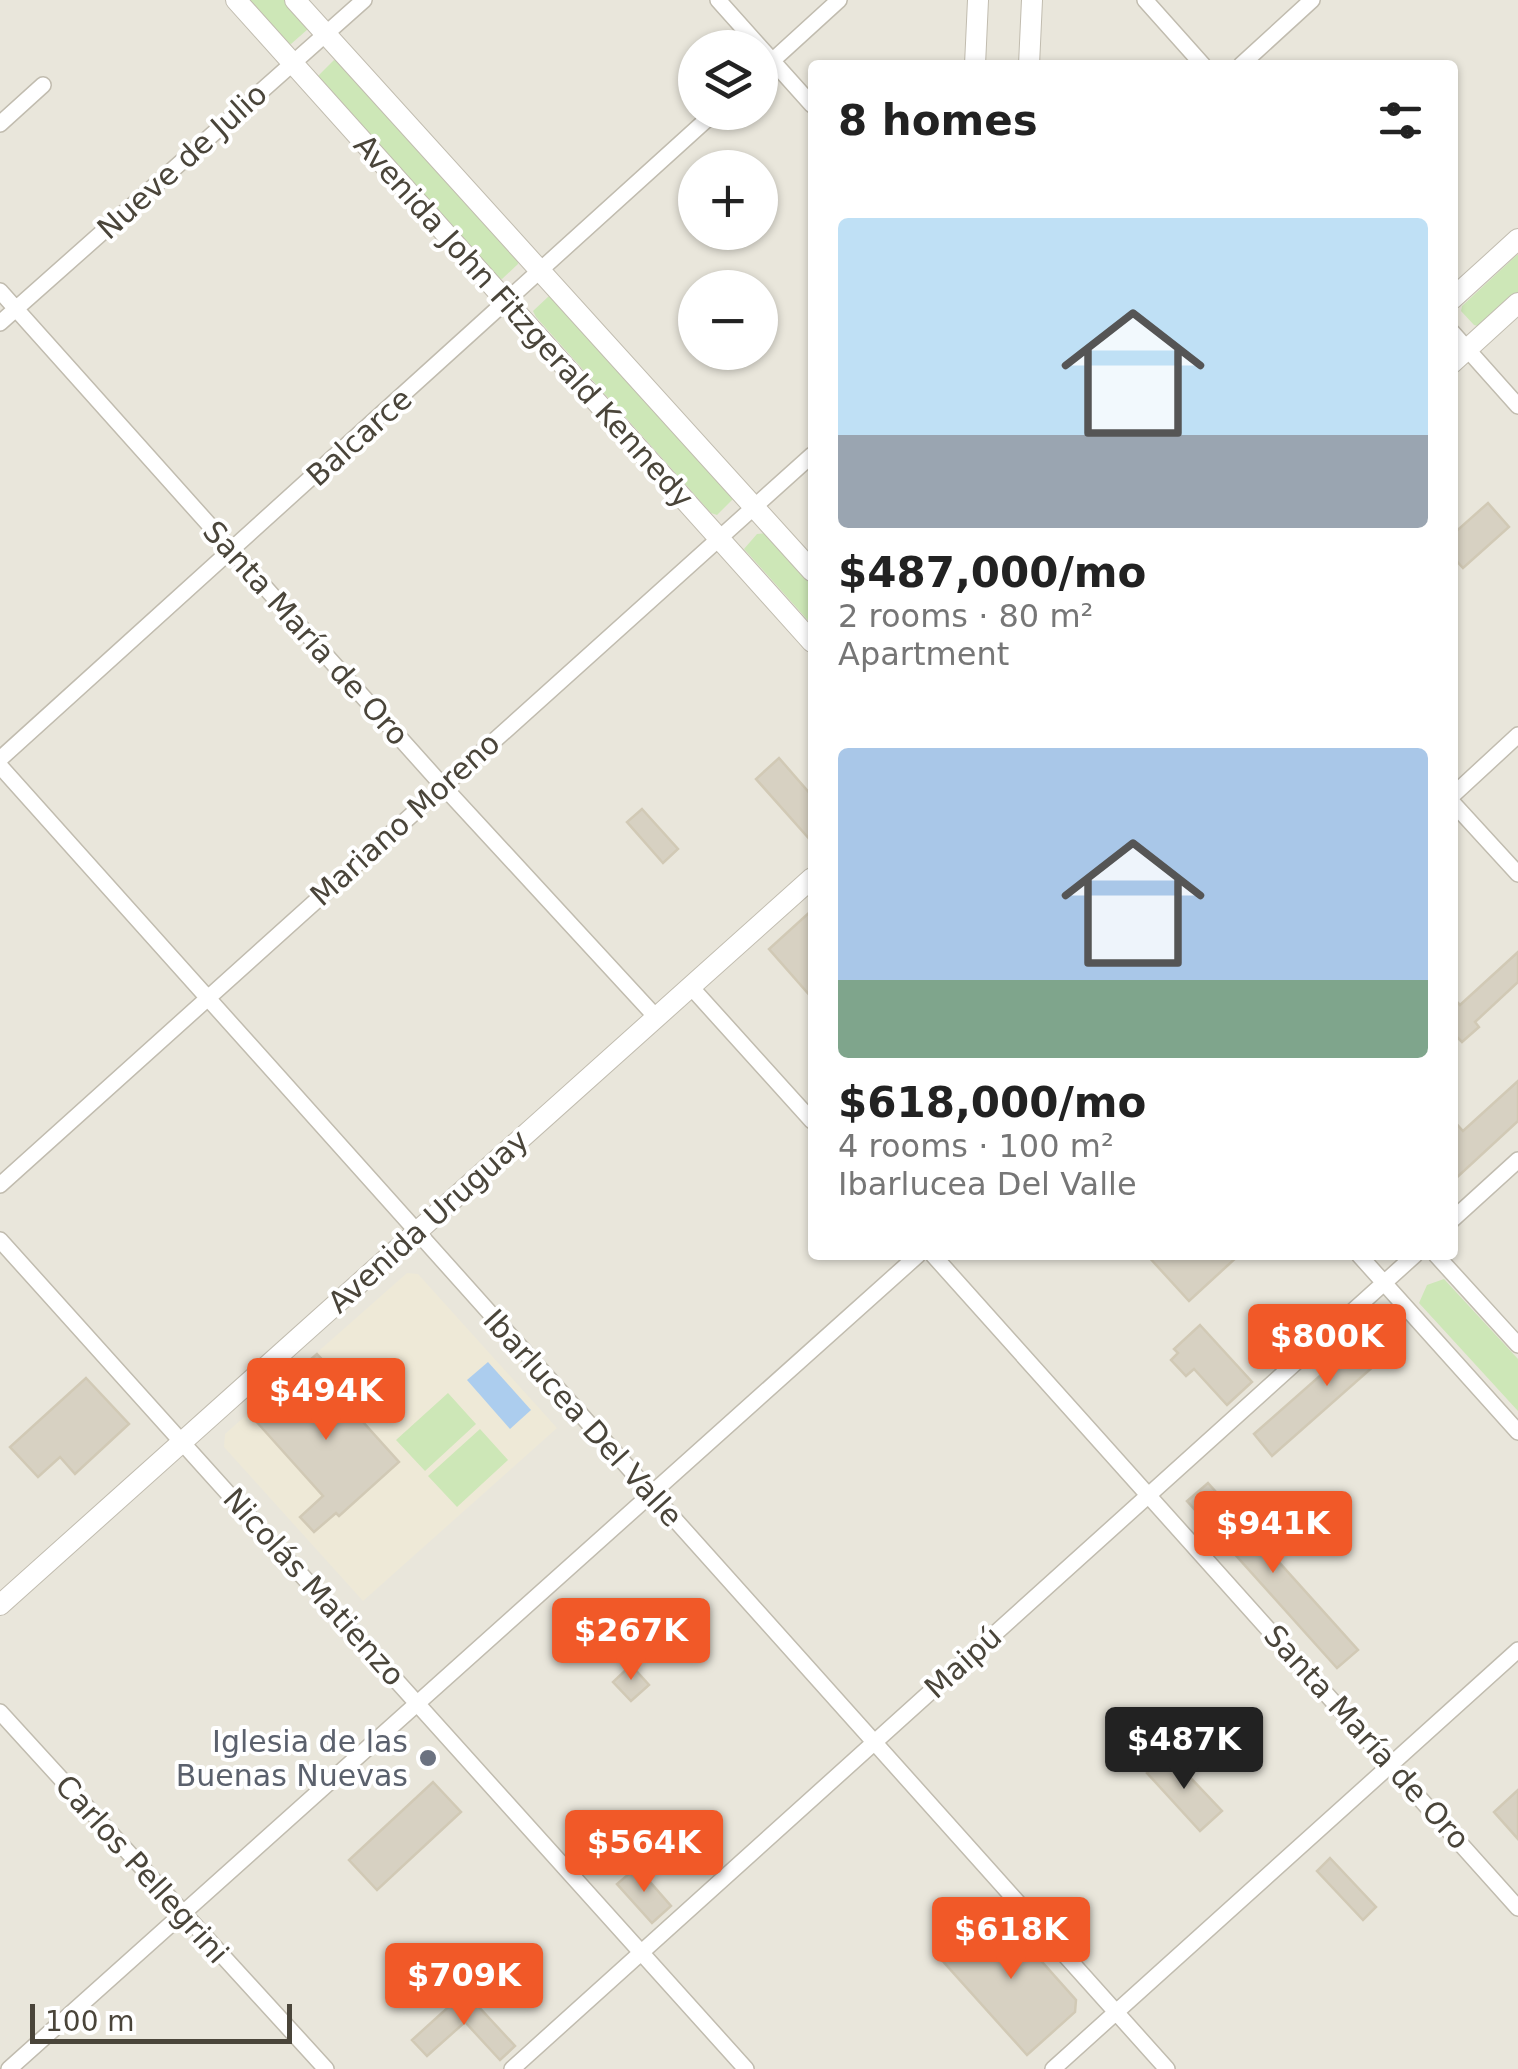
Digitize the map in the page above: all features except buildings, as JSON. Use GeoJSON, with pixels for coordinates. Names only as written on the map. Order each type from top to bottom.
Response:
{"type":"FeatureCollection","features":[{"type":"Feature","properties":{"kind":"street","name":"Avenida John Fitzgerald Kennedy"},"geometry":{"type":"LineString","coordinates":[[236,0],[808,638]]}},
{"type":"Feature","properties":{"kind":"street","name":"Avenida John Fitzgerald Kennedy"},"geometry":{"type":"LineString","coordinates":[[296,0],[808,567]]}},
{"type":"Feature","properties":{"kind":"street","name":"Nueve de Julio"},"geometry":{"type":"LineString","coordinates":[[0,322],[364,0]]}},
{"type":"Feature","properties":{"kind":"street"},"geometry":{"type":"LineString","coordinates":[[718,0],[740,30]]}},
{"type":"Feature","properties":{"kind":"street"},"geometry":{"type":"LineString","coordinates":[[778,55],[839,0]]}},
{"type":"Feature","properties":{"kind":"street"},"geometry":{"type":"LineString","coordinates":[[975,60],[978,0]]}},
{"type":"Feature","properties":{"kind":"street"},"geometry":{"type":"LineString","coordinates":[[1029,60],[1032,0]]}},
{"type":"Feature","properties":{"kind":"street"},"geometry":{"type":"LineString","coordinates":[[1145,0],[1199,60]]}},
{"type":"Feature","properties":{"kind":"street"},"geometry":{"type":"LineString","coordinates":[[1246,60],[1312,0]]}},
{"type":"Feature","properties":{"kind":"street"},"geometry":{"type":"LineString","coordinates":[[778,76],[808,102]]}},
{"type":"Feature","properties":{"kind":"street"},"geometry":{"type":"LineString","coordinates":[[0,124],[44,85]]}},
{"type":"Feature","properties":{"kind":"street","name":"Balcarce"},"geometry":{"type":"LineString","coordinates":[[0,762],[696,130]]}},
{"type":"Feature","properties":{"kind":"street"},"geometry":{"type":"LineString","coordinates":[[1458,294],[1518,239]]}},
{"type":"Feature","properties":{"kind":"street","name":"Santa María de Oro"},"geometry":{"type":"LineString","coordinates":[[0,291],[442,785],[656,1016]]}},
{"type":"Feature","properties":{"kind":"street"},"geometry":{"type":"LineString","coordinates":[[1518,303],[1460,356],[1518,406]]}},
{"type":"Feature","properties":{"kind":"street","name":"Mariano Moreno"},"geometry":{"type":"LineString","coordinates":[[0,1185],[808,459]]}},
{"type":"Feature","properties":{"kind":"street"},"geometry":{"type":"LineString","coordinates":[[1458,793],[1518,735]]}},
{"type":"Feature","properties":{"kind":"street","name":"Ibarlucea Del Valle"},"geometry":{"type":"LineString","coordinates":[[0,762],[206,998],[1167,2069]]}},
{"type":"Feature","properties":{"kind":"street"},"geometry":{"type":"LineString","coordinates":[[1458,806],[1518,874]]}},
{"type":"Feature","properties":{"kind":"street","name":"Avenida Uruguay"},"geometry":{"type":"LineString","coordinates":[[0,1606],[808,882]]}},
{"type":"Feature","properties":{"kind":"street"},"geometry":{"type":"LineString","coordinates":[[691,986],[808,1118]]}},
{"type":"Feature","properties":{"kind":"street"},"geometry":{"type":"LineString","coordinates":[[1458,1215],[1518,1160]]}},
{"type":"Feature","properties":{"kind":"street","name":"Nicolás Matienzo"},"geometry":{"type":"LineString","coordinates":[[0,1240],[746,2069]]}},
{"type":"Feature","properties":{"kind":"street"},"geometry":{"type":"LineString","coordinates":[[9,2069],[912,1260]]}},
{"type":"Feature","properties":{"kind":"street","name":"Santa María de Oro"},"geometry":{"type":"LineString","coordinates":[[938,1260],[1518,1908]]}},
{"type":"Feature","properties":{"kind":"street"},"geometry":{"type":"LineString","coordinates":[[1363,1260],[1518,1432]]}},
{"type":"Feature","properties":{"kind":"street","name":"Maipú"},"geometry":{"type":"LineString","coordinates":[[512,2069],[1409,1260]]}},
{"type":"Feature","properties":{"kind":"street"},"geometry":{"type":"LineString","coordinates":[[1441,1260],[1518,1346]]}},
{"type":"Feature","properties":{"kind":"street"},"geometry":{"type":"LineString","coordinates":[[1053,2069],[1518,1650]]}},
{"type":"Feature","properties":{"kind":"street","name":"Carlos Pellegrini"},"geometry":{"type":"LineString","coordinates":[[0,1712],[326,2069]]}},
{"type":"Feature","properties":{"kind":"shaded area"},"geometry":{"type":"Polygon","coordinates":[[[0,0],[1518,0],[1518,2069],[0,2069],[0,0]]]}},
{"type":"Feature","properties":{"kind":"shaded area"},"geometry":{"type":"Polygon","coordinates":[[[407,1273],[418,1274],[557,1428],[363,1601],[224,1447],[225,1434],[407,1273]]]}},
{"type":"Feature","properties":{"kind":"green space"},"geometry":{"type":"Polygon","coordinates":[[[247,0],[287,0],[306,21],[308,29],[291,44],[285,42],[247,0]]]}},
{"type":"Feature","properties":{"kind":"green space"},"geometry":{"type":"Polygon","coordinates":[[[334,60],[341,62],[517,257],[518,264],[502,279],[496,277],[320,81],[318,76],[334,60]]]}},
{"type":"Feature","properties":{"kind":"green space"},"geometry":{"type":"Polygon","coordinates":[[[1518,254],[1518,293],[1481,327],[1474,325],[1461,311],[1462,306],[1518,254]]]}},
{"type":"Feature","properties":{"kind":"green space"},"geometry":{"type":"Polygon","coordinates":[[[549,296],[556,298],[732,492],[733,499],[717,515],[711,513],[536,317],[533,311],[549,296]]]}},
{"type":"Feature","properties":{"kind":"green space"},"geometry":{"type":"Polygon","coordinates":[[[766,533],[808,579],[808,621],[744,549],[757,534],[766,533]]]}},
{"type":"Feature","properties":{"kind":"green space"},"geometry":{"type":"Polygon","coordinates":[[[1444,1279],[1518,1359],[1518,1411],[1419,1303],[1427,1285],[1444,1279]]]}},
{"type":"Feature","properties":{"kind":"green space"},"geometry":{"type":"Polygon","coordinates":[[[448,1393],[476,1424],[425,1471],[396,1440],[448,1393]]]}},
{"type":"Feature","properties":{"kind":"green space"},"geometry":{"type":"Polygon","coordinates":[[[480,1429],[508,1460],[457,1507],[428,1476],[480,1429]]]}},
{"type":"Feature","properties":{"kind":"water"},"geometry":{"type":"Polygon","coordinates":[[[488,1362],[531,1410],[510,1429],[467,1380],[488,1362]]]}},
{"type":"Feature","properties":{"kind":"place","name":"Iglesia de las Buenas Nuevas"},"geometry":{"type":"Point","coordinates":[428,1758]}}]}
